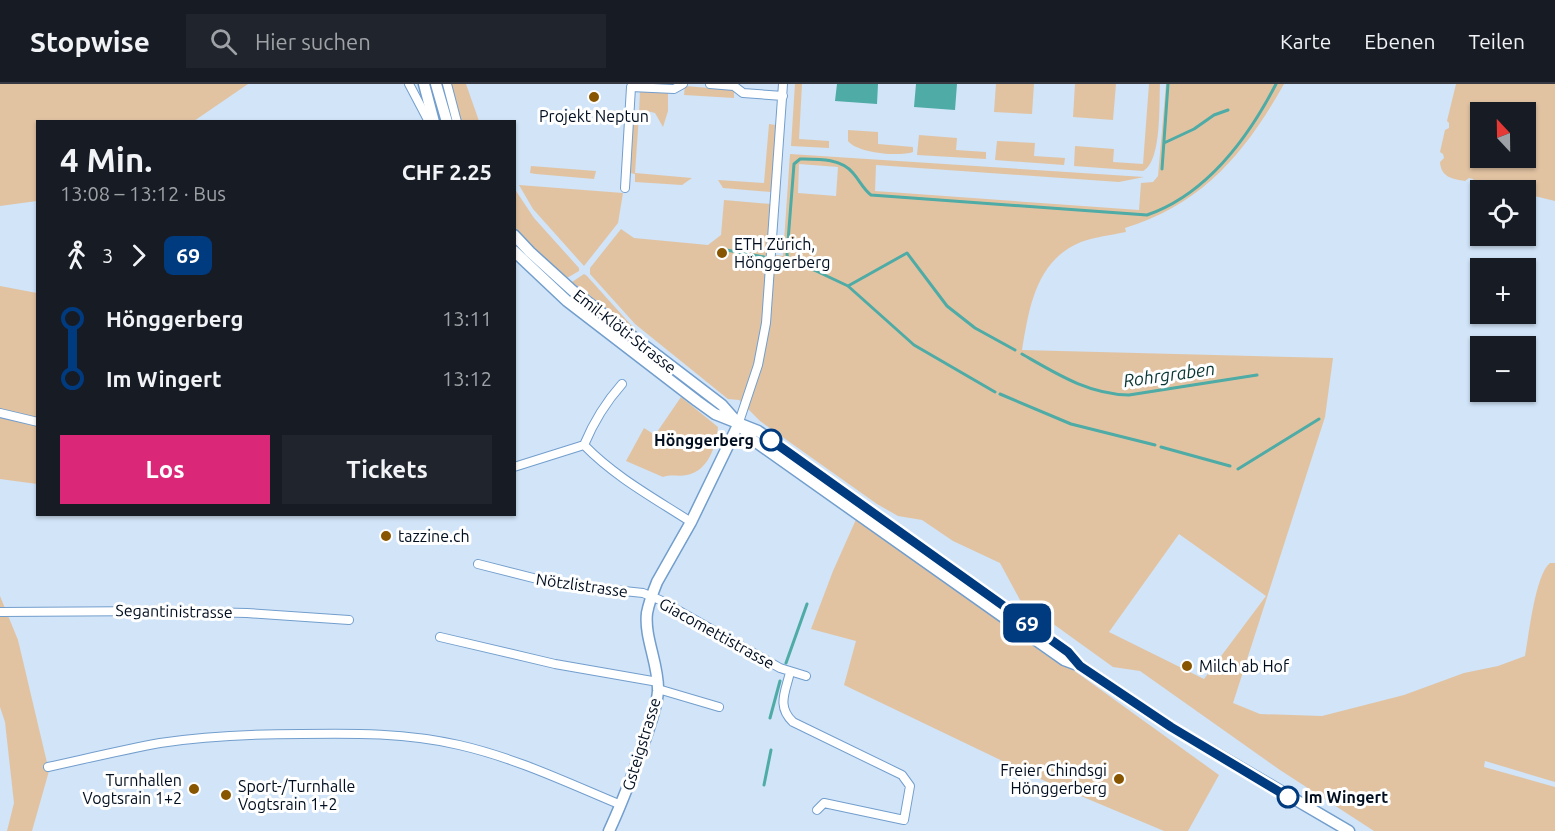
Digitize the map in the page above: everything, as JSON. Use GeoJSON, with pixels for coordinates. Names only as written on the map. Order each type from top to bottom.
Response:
{"type":"FeatureCollection","features":[{"type":"Feature","properties":{"kind":"street"},"geometry":{"type":"LineString","coordinates":[[409,84],[428,120]]}},
{"type":"Feature","properties":{"kind":"street"},"geometry":{"type":"LineString","coordinates":[[424,84],[433,120]]}},
{"type":"Feature","properties":{"kind":"street"},"geometry":{"type":"LineString","coordinates":[[436,84],[446,120]]}},
{"type":"Feature","properties":{"kind":"street"},"geometry":{"type":"LineString","coordinates":[[447,84],[456,120]]}},
{"type":"Feature","properties":{"kind":"street"},"geometry":{"type":"LineString","coordinates":[[625,188],[630,86],[674,90],[682,84]]}},
{"type":"Feature","properties":{"kind":"street"},"geometry":{"type":"LineString","coordinates":[[710,84],[734,86],[743,93],[783,96]]}},
{"type":"Feature","properties":{"kind":"street"},"geometry":{"type":"LineString","coordinates":[[738,425],[758,365],[766,323],[783,84]]}},
{"type":"Feature","properties":{"kind":"street","name":"Emil-Klöti-Strasse"},"geometry":{"type":"LineString","coordinates":[[516,237],[573,291],[722,405],[753,440],[1064,660],[1080,666],[1171,727],[1349,831]]}},
{"type":"Feature","properties":{"kind":"street","name":"Emil-Klöti-Strasse"},"geometry":{"type":"LineString","coordinates":[[516,253],[567,300],[638,357],[712,411],[738,425]]}},
{"type":"Feature","properties":{"kind":"street"},"geometry":{"type":"LineString","coordinates":[[584,445],[601,408],[622,384]]}},
{"type":"Feature","properties":{"kind":"street"},"geometry":{"type":"LineString","coordinates":[[0,413],[36,422]]}},
{"type":"Feature","properties":{"kind":"street","name":"Gsteigstrasse"},"geometry":{"type":"LineString","coordinates":[[609,831],[621,805],[650,725],[658,686],[647,614],[651,597],[657,582],[692,522],[738,425]]}},
{"type":"Feature","properties":{"kind":"street"},"geometry":{"type":"LineString","coordinates":[[516,466],[584,445]]}},
{"type":"Feature","properties":{"kind":"street"},"geometry":{"type":"LineString","coordinates":[[584,445],[599,460],[626,480],[692,522]]}},
{"type":"Feature","properties":{"kind":"street","name":"Nötzlistrasse"},"geometry":{"type":"LineString","coordinates":[[478,564],[557,585],[643,593],[651,597]]}},
{"type":"Feature","properties":{"kind":"street","name":"Giacomettistrasse"},"geometry":{"type":"LineString","coordinates":[[651,597],[790,672],[782,701],[785,713],[792,722],[902,775],[910,786],[904,820],[824,803],[817,810]]}},
{"type":"Feature","properties":{"kind":"street","name":"Segantinistrasse"},"geometry":{"type":"LineString","coordinates":[[0,612],[181,611],[349,620]]}},
{"type":"Feature","properties":{"kind":"street"},"geometry":{"type":"LineString","coordinates":[[440,637],[658,686],[719,707]]}},
{"type":"Feature","properties":{"kind":"street"},"geometry":{"type":"LineString","coordinates":[[790,672],[806,676]]}},
{"type":"Feature","properties":{"kind":"street"},"geometry":{"type":"LineString","coordinates":[[48,767],[160,743],[196,738],[257,734],[382,735],[459,745],[493,754],[530,766],[621,805]]}},
{"type":"Feature","properties":{"kind":"shaded area"},"geometry":{"type":"Polygon","coordinates":[[[0,84],[248,84],[195,120],[36,120],[36,201],[0,206],[0,84]]]}},
{"type":"Feature","properties":{"kind":"shaded area"},"geometry":{"type":"Polygon","coordinates":[[[451,84],[466,84],[479,120],[461,120],[451,84]]]}},
{"type":"Feature","properties":{"kind":"shaded area"},"geometry":{"type":"Polygon","coordinates":[[[795,84],[802,84],[799,139],[829,141],[829,148],[791,146],[795,84]]]}},
{"type":"Feature","properties":{"kind":"shaded area"},"geometry":{"type":"Polygon","coordinates":[[[837,84],[878,84],[877,104],[835,101],[837,84]]]}},
{"type":"Feature","properties":{"kind":"shaded area"},"geometry":{"type":"Polygon","coordinates":[[[916,84],[957,84],[955,110],[914,107],[916,84]]]}},
{"type":"Feature","properties":{"kind":"shaded area"},"geometry":{"type":"Polygon","coordinates":[[[996,84],[1034,84],[1032,114],[994,112],[996,84]]]}},
{"type":"Feature","properties":{"kind":"shaded area"},"geometry":{"type":"Polygon","coordinates":[[[1075,84],[1116,84],[1113,120],[1073,117],[1075,84]]]}},
{"type":"Feature","properties":{"kind":"shaded area"},"geometry":{"type":"Polygon","coordinates":[[[1149,84],[1160,84],[1158,132],[1154,156],[1149,165],[1143,171],[1074,166],[1075,146],[1114,149],[1113,162],[1143,164],[1149,84]]]}},
{"type":"Feature","properties":{"kind":"shaded area"},"geometry":{"type":"Polygon","coordinates":[[[1166,84],[1284,84],[1254,132],[1219,173],[1199,190],[1152,218],[1125,228],[1126,232],[1081,242],[1066,250],[1054,261],[1044,273],[1037,287],[1022,350],[1333,358],[1325,417],[1233,703],[1260,714],[1322,716],[1404,695],[1464,673],[1498,666],[1525,656],[1533,606],[1540,580],[1550,563],[1555,563],[1555,782],[1485,761],[1484,767],[1555,787],[1555,831],[1374,831],[1280,770],[1140,671],[1113,667],[1020,600],[1000,563],[953,541],[922,520],[898,516],[877,504],[760,421],[739,400],[728,399],[635,324],[590,274],[590,268],[621,229],[634,238],[708,245],[721,235],[724,200],[771,204],[767,254],[783,256],[790,154],[1144,177],[1119,182],[876,165],[875,191],[1139,210],[1141,183],[1153,182],[1158,176],[1166,84]],[[799,164],[798,193],[836,196],[838,167],[799,164]],[[1179,534],[1109,632],[1204,679],[1266,596],[1179,534]]]}},
{"type":"Feature","properties":{"kind":"shaded area"},"geometry":{"type":"Polygon","coordinates":[[[1456,84],[1555,84],[1555,201],[1536,196],[1536,180],[1474,180],[1469,178],[1465,181],[1445,174],[1440,162],[1444,158],[1440,152],[1449,123],[1447,121],[1456,84]]]}},
{"type":"Feature","properties":{"kind":"shaded area"},"geometry":{"type":"Polygon","coordinates":[[[685,86],[734,90],[734,98],[684,95],[685,86]]]}},
{"type":"Feature","properties":{"kind":"shaded area"},"geometry":{"type":"Polygon","coordinates":[[[640,90],[668,92],[668,111],[663,127],[655,113],[647,111],[639,115],[640,90]]]}},
{"type":"Feature","properties":{"kind":"shaded area"},"geometry":{"type":"Polygon","coordinates":[[[633,115],[639,115],[635,173],[692,178],[682,185],[635,182],[635,174],[630,173],[633,115]]]}},
{"type":"Feature","properties":{"kind":"shaded area"},"geometry":{"type":"Polygon","coordinates":[[[769,124],[776,125],[771,192],[723,188],[718,180],[764,183],[769,124]]]}},
{"type":"Feature","properties":{"kind":"shaded area"},"geometry":{"type":"Polygon","coordinates":[[[848,130],[878,132],[878,144],[913,147],[913,152],[889,154],[860,148],[848,141],[848,130]]]}},
{"type":"Feature","properties":{"kind":"shaded area"},"geometry":{"type":"Polygon","coordinates":[[[919,135],[957,138],[956,150],[986,152],[986,159],[917,155],[919,135]]]}},
{"type":"Feature","properties":{"kind":"shaded area"},"geometry":{"type":"Polygon","coordinates":[[[997,141],[1035,143],[1034,156],[1065,158],[1064,165],[995,160],[997,141]]]}},
{"type":"Feature","properties":{"kind":"shaded area"},"geometry":{"type":"Polygon","coordinates":[[[531,166],[596,171],[594,179],[530,173],[531,166]]]}},
{"type":"Feature","properties":{"kind":"shaded area"},"geometry":{"type":"Polygon","coordinates":[[[519,185],[623,193],[618,223],[584,266],[533,209],[519,185]]]}},
{"type":"Feature","properties":{"kind":"shaded area"},"geometry":{"type":"Polygon","coordinates":[[[516,191],[534,218],[579,268],[579,271],[567,278],[516,228],[516,191]]]}},
{"type":"Feature","properties":{"kind":"shaded area"},"geometry":{"type":"Polygon","coordinates":[[[584,274],[587,276],[640,335],[572,282],[584,274]]]}},
{"type":"Feature","properties":{"kind":"shaded area"},"geometry":{"type":"Polygon","coordinates":[[[0,286],[36,293],[36,419],[0,410],[0,286]]]}},
{"type":"Feature","properties":{"kind":"shaded area"},"geometry":{"type":"Polygon","coordinates":[[[681,397],[718,427],[713,450],[706,463],[694,473],[663,477],[626,461],[644,428],[655,435],[681,397]]]}},
{"type":"Feature","properties":{"kind":"shaded area"},"geometry":{"type":"Polygon","coordinates":[[[0,416],[36,425],[36,484],[0,479],[0,416]]]}},
{"type":"Feature","properties":{"kind":"shaded area"},"geometry":{"type":"Polygon","coordinates":[[[858,515],[1219,775],[1188,831],[1164,831],[1038,778],[844,685],[856,641],[811,629],[858,515]]]}},
{"type":"Feature","properties":{"kind":"shaded area"},"geometry":{"type":"Polygon","coordinates":[[[0,596],[18,640],[49,771],[32,831],[7,831],[14,803],[5,722],[0,707],[0,596]]]}},
{"type":"Feature","properties":{"kind":"waterway"},"geometry":{"type":"LineString","coordinates":[[1162,169],[1168,84]]}},
{"type":"Feature","properties":{"kind":"waterway"},"geometry":{"type":"LineString","coordinates":[[788,261],[794,164],[800,159],[829,160],[842,164],[853,173],[871,195],[1147,215],[1169,206],[1189,193],[1224,162],[1239,144],[1276,84]]}},
{"type":"Feature","properties":{"kind":"waterway"},"geometry":{"type":"LineString","coordinates":[[1164,143],[1194,129],[1214,115],[1228,110]]}},
{"type":"Feature","properties":{"kind":"waterway","name":"Rohrgraben"},"geometry":{"type":"LineString","coordinates":[[721,249],[764,257]]}},
{"type":"Feature","properties":{"kind":"waterway","name":"Rohrgraben"},"geometry":{"type":"LineString","coordinates":[[848,286],[907,253],[947,306],[975,328],[1015,350]]}},
{"type":"Feature","properties":{"kind":"waterway","name":"Rohrgraben"},"geometry":{"type":"LineString","coordinates":[[784,260],[814,270],[848,286],[914,345],[995,392]]}},
{"type":"Feature","properties":{"kind":"waterway","name":"Rohrgraben"},"geometry":{"type":"LineString","coordinates":[[1022,354],[1073,382],[1114,394],[1129,395],[1257,375]]}},
{"type":"Feature","properties":{"kind":"waterway","name":"Rohrgraben"},"geometry":{"type":"LineString","coordinates":[[1000,394],[1071,424],[1155,445]]}},
{"type":"Feature","properties":{"kind":"waterway","name":"Rohrgraben"},"geometry":{"type":"LineString","coordinates":[[1238,469],[1319,419]]}},
{"type":"Feature","properties":{"kind":"waterway","name":"Rohrgraben"},"geometry":{"type":"LineString","coordinates":[[1161,447],[1230,466]]}},
{"type":"Feature","properties":{"kind":"waterway"},"geometry":{"type":"LineString","coordinates":[[786,663],[807,604]]}},
{"type":"Feature","properties":{"kind":"waterway"},"geometry":{"type":"LineString","coordinates":[[770,718],[780,681]]}},
{"type":"Feature","properties":{"kind":"waterway"},"geometry":{"type":"LineString","coordinates":[[764,785],[771,750]]}},
{"type":"Feature","properties":{"kind":"bus line","name":"69"},"geometry":{"type":"LineString","coordinates":[[771,440],[1068,652],[1080,666],[1171,727],[1288,797]]}},
{"type":"Feature","properties":{"kind":"place","name":"Projekt Neptun"},"geometry":{"type":"Point","coordinates":[594,97]}},
{"type":"Feature","properties":{"kind":"place","name":"ETH Zürich, Hönggerberg"},"geometry":{"type":"Point","coordinates":[722,253]}},
{"type":"Feature","properties":{"kind":"place","name":"Hönggerberg"},"geometry":{"type":"Point","coordinates":[771,440]}},
{"type":"Feature","properties":{"kind":"place","name":"tazzine.ch"},"geometry":{"type":"Point","coordinates":[386,536]}},
{"type":"Feature","properties":{"kind":"place","name":"Milch ab Hof"},"geometry":{"type":"Point","coordinates":[1187,666]}},
{"type":"Feature","properties":{"kind":"place","name":"Freier Chindsgi Hönggerberg"},"geometry":{"type":"Point","coordinates":[1119,779]}},
{"type":"Feature","properties":{"kind":"place","name":"Turnhallen Vogtsrain 1+2"},"geometry":{"type":"Point","coordinates":[194,789]}},
{"type":"Feature","properties":{"kind":"place","name":"Sport-/Turnhalle Vogtsrain 1+2"},"geometry":{"type":"Point","coordinates":[226,795]}},
{"type":"Feature","properties":{"kind":"place","name":"Im Wingert"},"geometry":{"type":"Point","coordinates":[1288,797]}}]}
